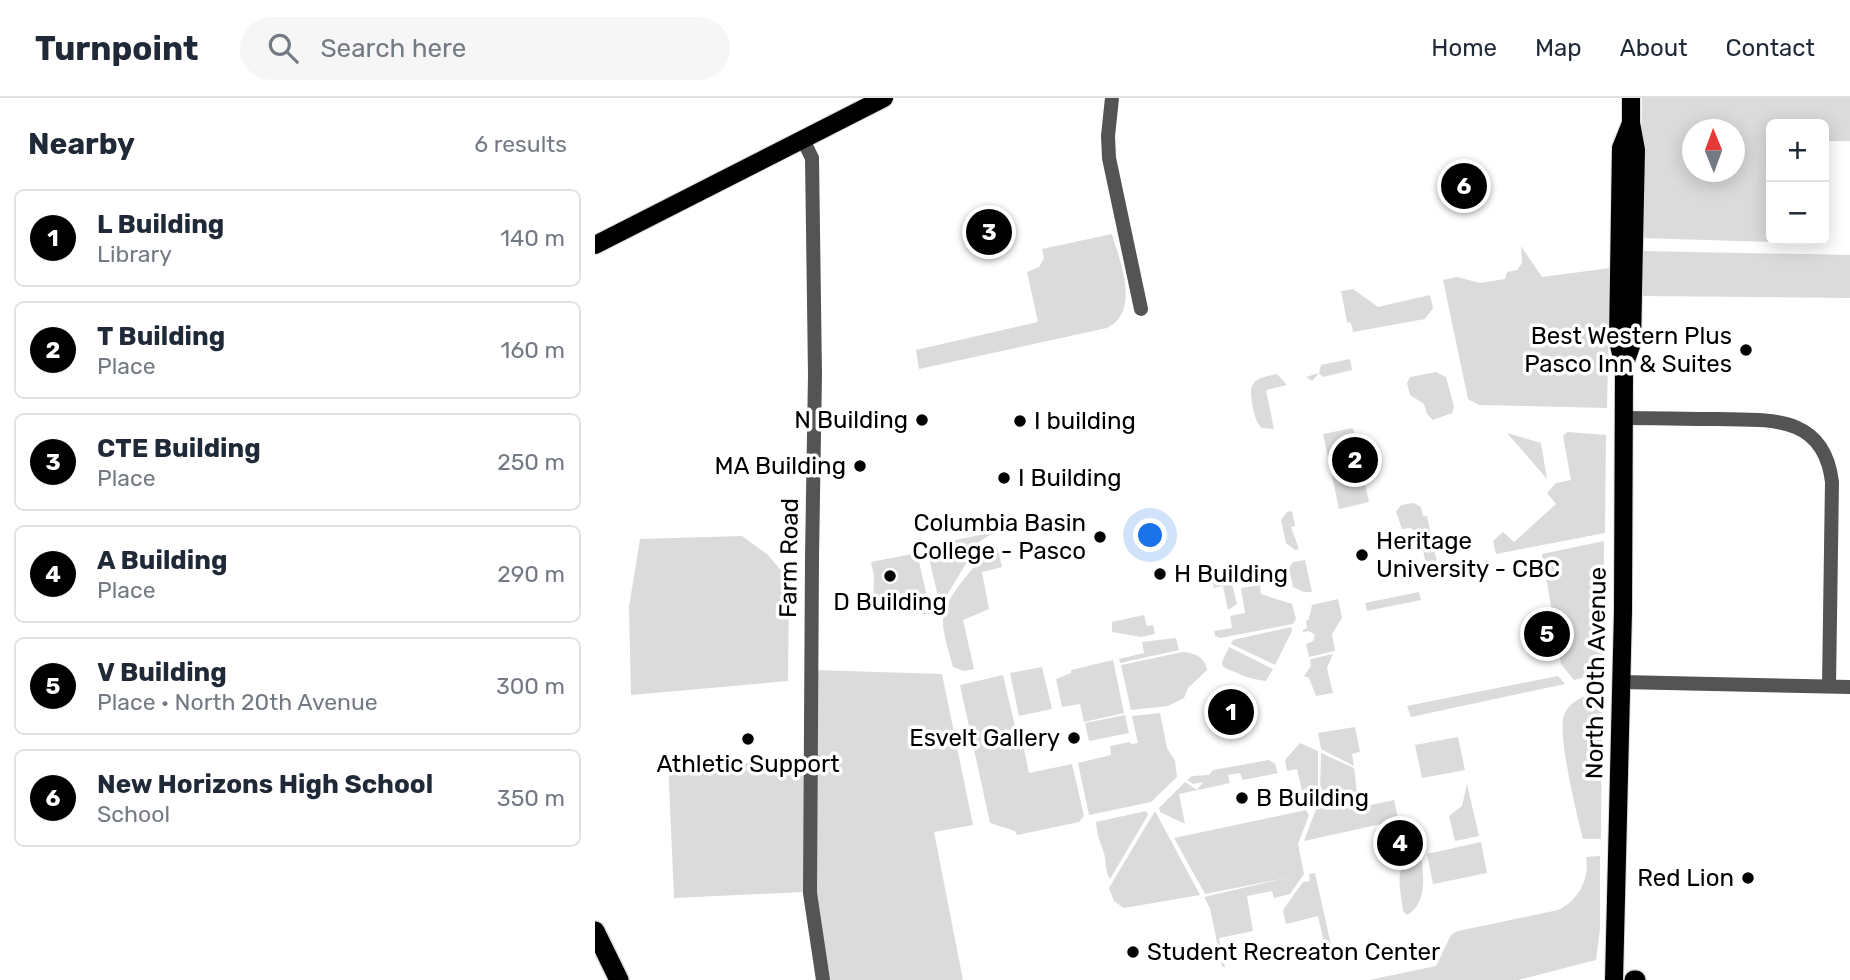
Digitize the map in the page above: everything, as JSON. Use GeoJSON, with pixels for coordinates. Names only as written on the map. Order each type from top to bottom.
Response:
{"type":"FeatureCollection","features":[{"type":"Feature","properties":{"kind":"highway"},"geometry":{"type":"LineString","coordinates":[[595,931],[619,980]]}},
{"type":"Feature","properties":{"kind":"main road"},"geometry":{"type":"LineString","coordinates":[[595,245],[884,98]]}},
{"type":"Feature","properties":{"kind":"main road","name":"North 20th Avenue"},"geometry":{"type":"LineString","coordinates":[[1614,980],[1621,682],[1624,366],[1632,343],[1636,150],[1631,123],[1631,98]]}},
{"type":"Feature","properties":{"kind":"street"},"geometry":{"type":"LineString","coordinates":[[1112,98],[1109,158],[1141,309]]}},
{"type":"Feature","properties":{"kind":"street","name":"Farm Road"},"geometry":{"type":"LineString","coordinates":[[802,138],[812,158],[815,374],[810,893],[823,980]]}},
{"type":"Feature","properties":{"kind":"street"},"geometry":{"type":"LineString","coordinates":[[1624,418],[1771,420],[1796,427],[1817,442],[1828,458],[1832,482],[1829,686]]}},
{"type":"Feature","properties":{"kind":"street"},"geometry":{"type":"LineString","coordinates":[[1621,682],[1850,687]]}},
{"type":"Feature","properties":{"kind":"shaded area"},"geometry":{"type":"Polygon","coordinates":[[[1642,98],[1850,98],[1850,141],[1829,141],[1829,119],[1766,119],[1766,242],[1640,238],[1642,98]]]}},
{"type":"Feature","properties":{"kind":"shaded area"},"geometry":{"type":"Polygon","coordinates":[[[1112,234],[1123,272],[1126,298],[1117,320],[1107,328],[919,369],[916,350],[1038,322],[1027,272],[1039,267],[1044,258],[1042,249],[1112,234]]]}},
{"type":"Feature","properties":{"kind":"shaded area"},"geometry":{"type":"Polygon","coordinates":[[[1521,246],[1542,277],[1610,268],[1607,408],[1479,405],[1468,399],[1443,280],[1457,277],[1480,283],[1505,279],[1507,272],[1517,270],[1522,263],[1521,246]]]}},
{"type":"Feature","properties":{"kind":"shaded area"},"geometry":{"type":"Polygon","coordinates":[[[1641,251],[1850,255],[1850,298],[1640,296],[1641,251]]]}},
{"type":"Feature","properties":{"kind":"shaded area"},"geometry":{"type":"Polygon","coordinates":[[[1353,289],[1378,307],[1430,295],[1433,308],[1425,319],[1353,332],[1351,323],[1347,322],[1341,291],[1353,289]]]}},
{"type":"Feature","properties":{"kind":"shaded area"},"geometry":{"type":"Polygon","coordinates":[[[1350,359],[1352,370],[1323,377],[1319,373],[1321,365],[1350,359]]]}},
{"type":"Feature","properties":{"kind":"shaded area"},"geometry":{"type":"Polygon","coordinates":[[[1436,372],[1446,377],[1454,407],[1452,413],[1433,420],[1427,414],[1424,404],[1410,395],[1407,383],[1410,377],[1436,372]]]}},
{"type":"Feature","properties":{"kind":"shaded area"},"geometry":{"type":"Polygon","coordinates":[[[1319,373],[1312,381],[1306,377],[1319,373]]]}},
{"type":"Feature","properties":{"kind":"shaded area"},"geometry":{"type":"Polygon","coordinates":[[[1277,374],[1287,385],[1266,390],[1274,429],[1262,428],[1254,414],[1252,387],[1257,380],[1277,374]]]}},
{"type":"Feature","properties":{"kind":"shaded area"},"geometry":{"type":"Polygon","coordinates":[[[1353,428],[1369,502],[1339,509],[1323,434],[1353,428]]]}},
{"type":"Feature","properties":{"kind":"shaded area"},"geometry":{"type":"Polygon","coordinates":[[[1567,432],[1606,435],[1605,533],[1496,554],[1493,541],[1503,532],[1514,542],[1556,504],[1547,493],[1556,483],[1571,480],[1563,436],[1567,432]]]}},
{"type":"Feature","properties":{"kind":"shaded area"},"geometry":{"type":"Polygon","coordinates":[[[1507,433],[1541,443],[1547,479],[1507,433]]]}},
{"type":"Feature","properties":{"kind":"shaded area"},"geometry":{"type":"Polygon","coordinates":[[[1414,503],[1421,507],[1423,516],[1427,516],[1438,567],[1427,569],[1419,531],[1417,533],[1411,528],[1402,529],[1396,512],[1401,505],[1414,503]]]}},
{"type":"Feature","properties":{"kind":"shaded area"},"geometry":{"type":"Polygon","coordinates":[[[1292,511],[1295,526],[1291,527],[1299,549],[1295,550],[1286,543],[1281,520],[1287,512],[1292,511]]]}},
{"type":"Feature","properties":{"kind":"shaded area"},"geometry":{"type":"Polygon","coordinates":[[[1004,530],[979,542],[944,600],[939,600],[926,546],[1004,530]]]}},
{"type":"Feature","properties":{"kind":"shaded area"},"geometry":{"type":"Polygon","coordinates":[[[742,536],[768,555],[789,580],[788,681],[631,695],[629,607],[640,539],[742,536]]]}},
{"type":"Feature","properties":{"kind":"shaded area"},"geometry":{"type":"Polygon","coordinates":[[[1604,541],[1603,663],[1596,674],[1574,680],[1561,664],[1542,554],[1604,541]]]}},
{"type":"Feature","properties":{"kind":"shaded area"},"geometry":{"type":"Polygon","coordinates":[[[997,547],[1002,567],[982,572],[989,609],[963,620],[974,669],[964,671],[953,667],[943,623],[945,609],[965,578],[997,547]]]}},
{"type":"Feature","properties":{"kind":"shaded area"},"geometry":{"type":"Polygon","coordinates":[[[917,553],[931,614],[873,612],[874,576],[871,562],[917,553]]]}},
{"type":"Feature","properties":{"kind":"shaded area"},"geometry":{"type":"Polygon","coordinates":[[[1305,560],[1312,592],[1293,587],[1289,568],[1293,562],[1305,560]]]}},
{"type":"Feature","properties":{"kind":"shaded area"},"geometry":{"type":"Polygon","coordinates":[[[1229,572],[1237,604],[1228,610],[1223,586],[1214,588],[1211,576],[1229,572]]]}},
{"type":"Feature","properties":{"kind":"shaded area"},"geometry":{"type":"Polygon","coordinates":[[[1260,585],[1261,594],[1292,604],[1296,618],[1293,624],[1220,638],[1215,636],[1214,631],[1232,628],[1230,616],[1245,613],[1241,588],[1260,585]]]}},
{"type":"Feature","properties":{"kind":"shaded area"},"geometry":{"type":"Polygon","coordinates":[[[1419,592],[1421,600],[1367,611],[1365,603],[1419,592]]]}},
{"type":"Feature","properties":{"kind":"shaded area"},"geometry":{"type":"Polygon","coordinates":[[[1338,599],[1342,618],[1332,634],[1335,651],[1309,657],[1306,644],[1313,641],[1315,635],[1303,630],[1307,628],[1306,621],[1309,619],[1312,605],[1338,599]]]}},
{"type":"Feature","properties":{"kind":"shaded area"},"geometry":{"type":"Polygon","coordinates":[[[1144,615],[1147,626],[1153,625],[1155,634],[1141,637],[1112,632],[1112,622],[1144,615]]]}},
{"type":"Feature","properties":{"kind":"shaded area"},"geometry":{"type":"Polygon","coordinates":[[[1291,627],[1292,631],[1275,665],[1231,644],[1233,640],[1291,627]]]}},
{"type":"Feature","properties":{"kind":"shaded area"},"geometry":{"type":"Polygon","coordinates":[[[1176,638],[1179,650],[1120,663],[1119,659],[1144,653],[1142,642],[1176,638]]]}},
{"type":"Feature","properties":{"kind":"shaded area"},"geometry":{"type":"Polygon","coordinates":[[[1229,647],[1273,669],[1266,681],[1250,678],[1223,667],[1222,662],[1229,647]]]}},
{"type":"Feature","properties":{"kind":"shaded area"},"geometry":{"type":"Polygon","coordinates":[[[1183,652],[1199,656],[1207,670],[1188,688],[1184,698],[1168,706],[1131,710],[1121,665],[1183,652]]]}},
{"type":"Feature","properties":{"kind":"shaded area"},"geometry":{"type":"Polygon","coordinates":[[[1333,654],[1327,668],[1333,693],[1316,696],[1309,678],[1304,676],[1311,666],[1310,661],[1333,654]]]}},
{"type":"Feature","properties":{"kind":"shaded area"},"geometry":{"type":"Polygon","coordinates":[[[1113,660],[1124,713],[1084,722],[1080,704],[1062,707],[1056,679],[1071,673],[1071,670],[1113,660]]]}},
{"type":"Feature","properties":{"kind":"shaded area"},"geometry":{"type":"Polygon","coordinates":[[[1042,667],[1052,709],[1019,716],[1010,673],[1042,667]]]}},
{"type":"Feature","properties":{"kind":"shaded area"},"geometry":{"type":"Polygon","coordinates":[[[813,670],[942,674],[973,825],[934,832],[963,980],[827,980],[813,879],[813,670]]]}},
{"type":"Feature","properties":{"kind":"shaded area"},"geometry":{"type":"Polygon","coordinates":[[[1003,675],[1029,773],[1072,764],[1084,816],[1079,822],[1017,835],[1015,831],[990,823],[960,685],[1003,675]]]}},
{"type":"Feature","properties":{"kind":"shaded area"},"geometry":{"type":"Polygon","coordinates":[[[1558,676],[1565,684],[1411,717],[1407,706],[1558,676]]]}},
{"type":"Feature","properties":{"kind":"shaded area"},"geometry":{"type":"Polygon","coordinates":[[[1595,694],[1602,698],[1601,839],[1583,839],[1569,775],[1563,725],[1566,710],[1573,703],[1595,694]]]}},
{"type":"Feature","properties":{"kind":"shaded area"},"geometry":{"type":"Polygon","coordinates":[[[1160,713],[1167,748],[1175,761],[1177,777],[1151,802],[1089,815],[1078,763],[1111,755],[1110,746],[1138,743],[1132,716],[1160,713]]]}},
{"type":"Feature","properties":{"kind":"shaded area"},"geometry":{"type":"Polygon","coordinates":[[[1125,715],[1129,733],[1089,741],[1085,723],[1125,715]]]}},
{"type":"Feature","properties":{"kind":"shaded area"},"geometry":{"type":"Polygon","coordinates":[[[1355,727],[1360,752],[1352,754],[1354,766],[1321,749],[1318,733],[1355,727]]]}},
{"type":"Feature","properties":{"kind":"shaded area"},"geometry":{"type":"Polygon","coordinates":[[[1458,737],[1465,770],[1422,778],[1415,745],[1458,737]]]}},
{"type":"Feature","properties":{"kind":"shaded area"},"geometry":{"type":"Polygon","coordinates":[[[1300,743],[1318,751],[1318,790],[1303,795],[1297,769],[1287,771],[1285,760],[1300,743]]]}},
{"type":"Feature","properties":{"kind":"shaded area"},"geometry":{"type":"Polygon","coordinates":[[[1321,753],[1354,768],[1357,792],[1324,795],[1320,792],[1321,753]]]}},
{"type":"Feature","properties":{"kind":"shaded area"},"geometry":{"type":"Polygon","coordinates":[[[1269,760],[1275,764],[1278,773],[1243,780],[1240,773],[1228,775],[1230,783],[1179,794],[1185,824],[1160,812],[1159,808],[1185,782],[1197,790],[1203,782],[1193,784],[1187,780],[1192,776],[1209,775],[1213,770],[1269,760]]]}},
{"type":"Feature","properties":{"kind":"shaded area"},"geometry":{"type":"Polygon","coordinates":[[[668,761],[805,765],[804,892],[674,898],[668,761]]]}},
{"type":"Feature","properties":{"kind":"shaded area"},"geometry":{"type":"Polygon","coordinates":[[[1467,784],[1479,836],[1455,841],[1449,816],[1462,806],[1467,784]]]}},
{"type":"Feature","properties":{"kind":"shaded area"},"geometry":{"type":"Polygon","coordinates":[[[1394,800],[1398,818],[1304,841],[1318,804],[1323,801],[1336,801],[1352,809],[1394,800]]]}},
{"type":"Feature","properties":{"kind":"shaded area"},"geometry":{"type":"Polygon","coordinates":[[[1306,810],[1309,815],[1298,844],[1304,874],[1290,894],[1274,898],[1272,891],[1247,896],[1253,931],[1219,938],[1225,967],[1222,967],[1210,908],[1204,897],[1291,877],[1205,894],[1174,838],[1306,810]]]}},
{"type":"Feature","properties":{"kind":"shaded area"},"geometry":{"type":"Polygon","coordinates":[[[1146,811],[1148,815],[1110,879],[1096,822],[1146,811]]]}},
{"type":"Feature","properties":{"kind":"shaded area"},"geometry":{"type":"Polygon","coordinates":[[[1155,811],[1200,895],[1124,908],[1114,901],[1109,888],[1155,811]]]}},
{"type":"Feature","properties":{"kind":"shaded area"},"geometry":{"type":"Polygon","coordinates":[[[1481,842],[1487,873],[1433,884],[1427,854],[1481,842]]]}},
{"type":"Feature","properties":{"kind":"shaded area"},"geometry":{"type":"Polygon","coordinates":[[[1421,856],[1421,897],[1407,915],[1403,911],[1401,870],[1411,859],[1421,856]]]}},
{"type":"Feature","properties":{"kind":"shaded area"},"geometry":{"type":"Polygon","coordinates":[[[1600,856],[1600,929],[1596,960],[1518,980],[1369,980],[1436,966],[1451,935],[1458,931],[1558,910],[1571,901],[1581,888],[1586,873],[1586,857],[1600,856]]]}},
{"type":"Feature","properties":{"kind":"shaded area"},"geometry":{"type":"Polygon","coordinates":[[[1315,873],[1331,945],[1325,947],[1318,916],[1286,924],[1283,910],[1303,882],[1310,881],[1309,874],[1315,873]]]}},
{"type":"Feature","properties":{"kind":"place","name":"New Horizons High School"},"geometry":{"type":"Point","coordinates":[1464,186]}},
{"type":"Feature","properties":{"kind":"place","name":"CTE Building"},"geometry":{"type":"Point","coordinates":[989,232]}},
{"type":"Feature","properties":{"kind":"place","name":"Best Western Plus Pasco Inn & Suites"},"geometry":{"type":"Point","coordinates":[1746,350]}},
{"type":"Feature","properties":{"kind":"place","name":"N Building"},"geometry":{"type":"Point","coordinates":[922,420]}},
{"type":"Feature","properties":{"kind":"place","name":"I building"},"geometry":{"type":"Point","coordinates":[1020,421]}},
{"type":"Feature","properties":{"kind":"place","name":"T Building"},"geometry":{"type":"Point","coordinates":[1355,460]}},
{"type":"Feature","properties":{"kind":"place","name":"MA Building"},"geometry":{"type":"Point","coordinates":[860,466]}},
{"type":"Feature","properties":{"kind":"place","name":"I Building"},"geometry":{"type":"Point","coordinates":[1004,478]}},
{"type":"Feature","properties":{"kind":"place","name":"Columbia Basin College - Pasco"},"geometry":{"type":"Point","coordinates":[1100,537]}},
{"type":"Feature","properties":{"kind":"place","name":"Heritage University - CBC"},"geometry":{"type":"Point","coordinates":[1362,555]}},
{"type":"Feature","properties":{"kind":"place","name":"H Building"},"geometry":{"type":"Point","coordinates":[1160,574]}},
{"type":"Feature","properties":{"kind":"place","name":"D Building"},"geometry":{"type":"Point","coordinates":[890,576]}},
{"type":"Feature","properties":{"kind":"place","name":"V Building"},"geometry":{"type":"Point","coordinates":[1547,634]}},
{"type":"Feature","properties":{"kind":"place","name":"L Building"},"geometry":{"type":"Point","coordinates":[1231,712]}},
{"type":"Feature","properties":{"kind":"place","name":"Esvelt Gallery"},"geometry":{"type":"Point","coordinates":[1074,738]}},
{"type":"Feature","properties":{"kind":"place","name":"Athletic Support"},"geometry":{"type":"Point","coordinates":[748,739]}},
{"type":"Feature","properties":{"kind":"place","name":"B Building"},"geometry":{"type":"Point","coordinates":[1242,798]}},
{"type":"Feature","properties":{"kind":"place","name":"A Building"},"geometry":{"type":"Point","coordinates":[1400,843]}},
{"type":"Feature","properties":{"kind":"place","name":"Red Lion"},"geometry":{"type":"Point","coordinates":[1748,878]}},
{"type":"Feature","properties":{"kind":"place","name":"Student Recreaton Center"},"geometry":{"type":"Point","coordinates":[1133,952]}}]}
